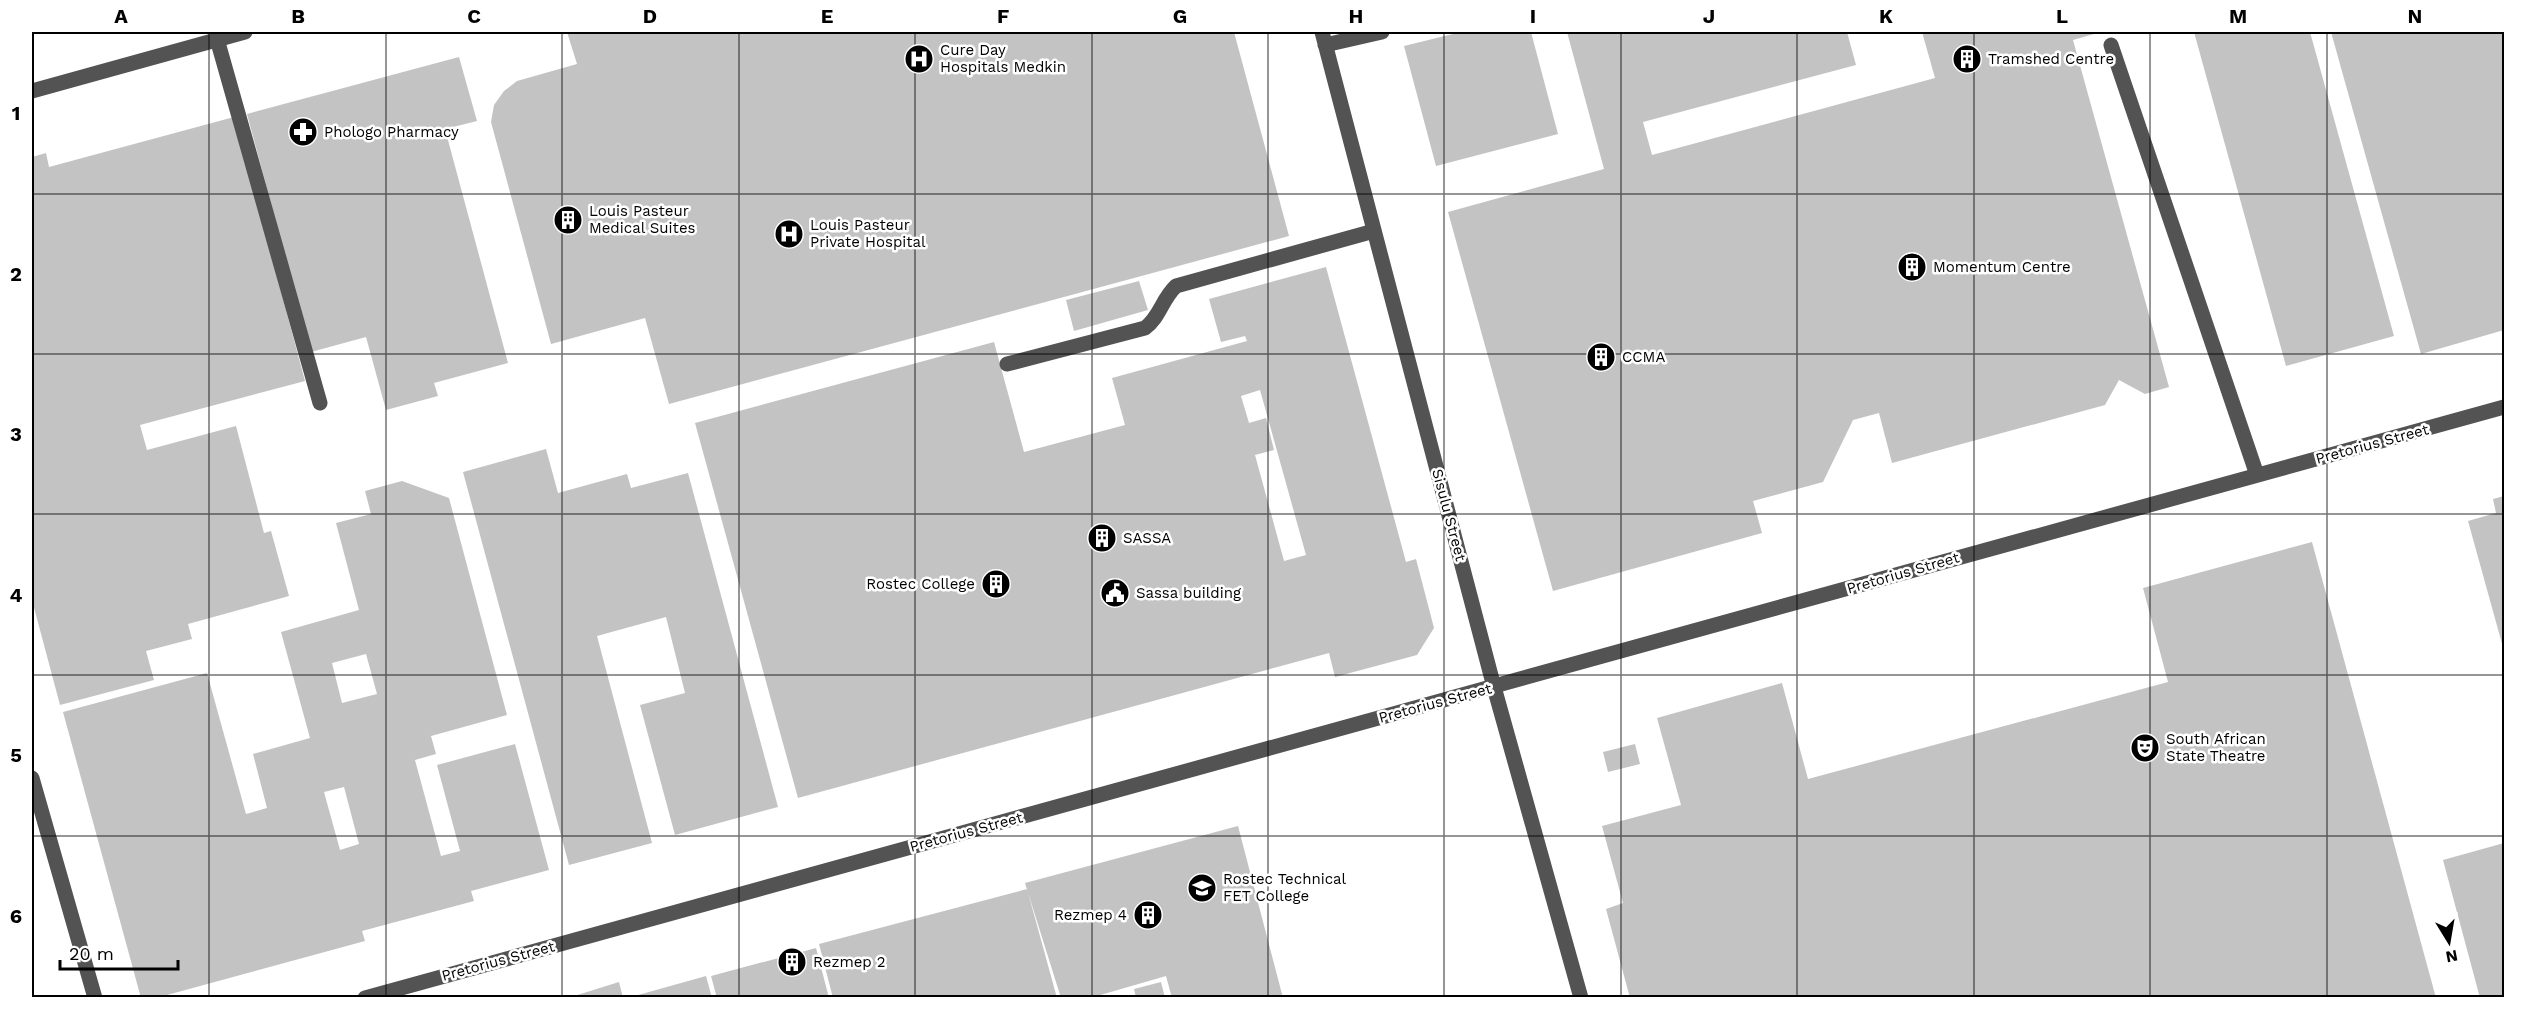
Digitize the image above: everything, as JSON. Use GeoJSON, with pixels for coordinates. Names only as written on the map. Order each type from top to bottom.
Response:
{"type":"FeatureCollection","features":[{"type":"Feature","properties":{"kind":"street"},"geometry":{"type":"LineString","coordinates":[[32,92],[244,32]]}},
{"type":"Feature","properties":{"kind":"street"},"geometry":{"type":"LineString","coordinates":[[1324,38],[1382,32]]}},
{"type":"Feature","properties":{"kind":"street","name":"Sisulu Street"},"geometry":{"type":"LineString","coordinates":[[1324,38],[1494,687],[1581,998]]}},
{"type":"Feature","properties":{"kind":"street"},"geometry":{"type":"LineString","coordinates":[[217,39],[320,403]]}},
{"type":"Feature","properties":{"kind":"street"},"geometry":{"type":"LineString","coordinates":[[2111,45],[2257,475]]}},
{"type":"Feature","properties":{"kind":"street"},"geometry":{"type":"LineString","coordinates":[[1006,364],[1145,328],[1155,320],[1166,296],[1176,286],[1374,231]]}},
{"type":"Feature","properties":{"kind":"street","name":"Pretorius Street"},"geometry":{"type":"LineString","coordinates":[[365,998],[389,994],[2505,407]]}},
{"type":"Feature","properties":{"kind":"street"},"geometry":{"type":"LineString","coordinates":[[32,778],[95,998]]}},
{"type":"Feature","properties":{"kind":"building","name":"Louis Pasteur Private Hospital"},"geometry":{"type":"Polygon","coordinates":[[[567,32],[1234,32],[1289,236],[669,404],[645,318],[551,344],[491,122],[494,105],[504,91],[517,81],[577,64],[567,32]]]}},
{"type":"Feature","properties":{"kind":"building"},"geometry":{"type":"Polygon","coordinates":[[[1461,32],[1531,32],[1558,134],[1436,166],[1404,46],[1461,32]]]}},
{"type":"Feature","properties":{"kind":"building"},"geometry":{"type":"Polygon","coordinates":[[[1567,32],[1847,32],[1856,65],[1643,122],[1652,155],[1935,78],[1922,32],[2101,32],[2073,40],[2169,387],[2145,394],[2119,380],[2105,405],[1892,463],[1879,413],[1853,420],[1823,482],[1753,501],[1762,533],[1553,591],[1448,212],[1604,169],[1567,32]]]}},
{"type":"Feature","properties":{"kind":"building"},"geometry":{"type":"Polygon","coordinates":[[[2194,32],[2310,32],[2394,336],[2286,366],[2194,32]]]}},
{"type":"Feature","properties":{"kind":"building"},"geometry":{"type":"Polygon","coordinates":[[[2331,32],[2504,32],[2504,330],[2421,354],[2331,32]]]}},
{"type":"Feature","properties":{"kind":"building"},"geometry":{"type":"Polygon","coordinates":[[[459,57],[477,121],[445,129],[508,363],[434,383],[438,396],[386,410],[366,337],[311,352],[247,114],[459,57]]]}},
{"type":"Feature","properties":{"kind":"building"},"geometry":{"type":"Polygon","coordinates":[[[234,117],[305,381],[140,425],[147,450],[236,426],[264,533],[271,531],[289,596],[188,624],[192,639],[146,651],[154,680],[60,705],[32,600],[32,157],[46,153],[49,167],[234,117]]]}},
{"type":"Feature","properties":{"kind":"building"},"geometry":{"type":"Polygon","coordinates":[[[1326,267],[1406,562],[1416,559],[1434,628],[1417,655],[1335,677],[1329,653],[798,798],[695,423],[994,342],[1024,452],[1125,425],[1112,378],[1247,341],[1245,336],[1221,342],[1209,299],[1326,267]],[[1260,390],[1241,396],[1249,423],[1266,418],[1274,450],[1255,455],[1284,561],[1306,555],[1260,390]]]}},
{"type":"Feature","properties":{"kind":"building"},"geometry":{"type":"Polygon","coordinates":[[[1139,281],[1148,310],[1074,331],[1066,300],[1139,281]]]}},
{"type":"Feature","properties":{"kind":"building"},"geometry":{"type":"Polygon","coordinates":[[[546,449],[558,493],[627,474],[631,488],[688,473],[778,807],[675,835],[640,705],[685,693],[666,617],[597,636],[652,843],[569,865],[463,472],[546,449]]]}},
{"type":"Feature","properties":{"kind":"building"},"geometry":{"type":"Polygon","coordinates":[[[402,481],[449,498],[507,715],[431,736],[436,754],[415,760],[441,856],[460,851],[437,765],[515,744],[549,870],[471,891],[474,901],[362,931],[365,941],[156,998],[141,998],[63,712],[207,673],[246,814],[267,808],[253,754],[310,738],[281,632],[359,610],[336,523],[371,514],[365,491],[402,481]],[[366,654],[332,663],[342,703],[377,694],[366,654]],[[344,787],[324,792],[340,850],[359,844],[344,787]]]}},
{"type":"Feature","properties":{"kind":"building"},"geometry":{"type":"Polygon","coordinates":[[[2504,496],[2504,651],[2468,521],[2496,513],[2493,499],[2504,496]]]}},
{"type":"Feature","properties":{"kind":"building","name":"South African State Theatre"},"geometry":{"type":"Polygon","coordinates":[[[2312,542],[2436,998],[1630,998],[1606,909],[1623,903],[1602,826],[1681,805],[1657,718],[1782,683],[1808,779],[2168,682],[2143,588],[2312,542]]]}},
{"type":"Feature","properties":{"kind":"building"},"geometry":{"type":"Polygon","coordinates":[[[1635,744],[1640,764],[1608,772],[1603,752],[1635,744]]]}},
{"type":"Feature","properties":{"kind":"building","name":"Rezmep 4"},"geometry":{"type":"Polygon","coordinates":[[[1238,826],[1283,998],[1172,998],[1166,976],[1090,998],[1061,998],[1025,883],[1238,826]]]}},
{"type":"Feature","properties":{"kind":"building"},"geometry":{"type":"Polygon","coordinates":[[[2504,843],[2504,998],[2480,998],[2443,860],[2504,843]]]}},
{"type":"Feature","properties":{"kind":"building"},"geometry":{"type":"Polygon","coordinates":[[[1027,889],[1057,998],[833,998],[819,944],[1027,889]]]}},
{"type":"Feature","properties":{"kind":"building","name":"Rezmep 2"},"geometry":{"type":"Polygon","coordinates":[[[816,948],[829,998],[717,998],[711,976],[816,948]]]}},
{"type":"Feature","properties":{"kind":"building"},"geometry":{"type":"Polygon","coordinates":[[[706,976],[712,998],[631,998],[631,997],[706,976]]]}},
{"type":"Feature","properties":{"kind":"building"},"geometry":{"type":"Polygon","coordinates":[[[619,982],[623,998],[571,998],[571,997],[619,982]]]}},
{"type":"Feature","properties":{"kind":"building"},"geometry":{"type":"Polygon","coordinates":[[[1161,982],[1165,998],[1136,998],[1134,989],[1161,982]]]}},
{"type":"Feature","properties":{"kind":"place","name":"Cure Day Hospitals Medkin"},"geometry":{"type":"Point","coordinates":[919,59]}},
{"type":"Feature","properties":{"kind":"place","name":"Tramshed Centre"},"geometry":{"type":"Point","coordinates":[1967,59]}},
{"type":"Feature","properties":{"kind":"place","name":"Phologo Pharmacy"},"geometry":{"type":"Point","coordinates":[303,132]}},
{"type":"Feature","properties":{"kind":"place","name":"Louis Pasteur Medical Suites"},"geometry":{"type":"Point","coordinates":[568,220]}},
{"type":"Feature","properties":{"kind":"place","name":"Louis Pasteur Private Hospital"},"geometry":{"type":"Point","coordinates":[789,234]}},
{"type":"Feature","properties":{"kind":"place","name":"Momentum Centre"},"geometry":{"type":"Point","coordinates":[1912,267]}},
{"type":"Feature","properties":{"kind":"place","name":"CCMA"},"geometry":{"type":"Point","coordinates":[1601,357]}},
{"type":"Feature","properties":{"kind":"place","name":"SASSA"},"geometry":{"type":"Point","coordinates":[1102,538]}},
{"type":"Feature","properties":{"kind":"place","name":"Rostec College"},"geometry":{"type":"Point","coordinates":[996,584]}},
{"type":"Feature","properties":{"kind":"place","name":"Sassa building"},"geometry":{"type":"Point","coordinates":[1115,593]}},
{"type":"Feature","properties":{"kind":"place","name":"South African State Theatre"},"geometry":{"type":"Point","coordinates":[2145,748]}},
{"type":"Feature","properties":{"kind":"place","name":"Rostec Technical FET College"},"geometry":{"type":"Point","coordinates":[1202,888]}},
{"type":"Feature","properties":{"kind":"place","name":"Rezmep 4"},"geometry":{"type":"Point","coordinates":[1148,915]}},
{"type":"Feature","properties":{"kind":"place","name":"Rezmep 2"},"geometry":{"type":"Point","coordinates":[792,962]}}]}
